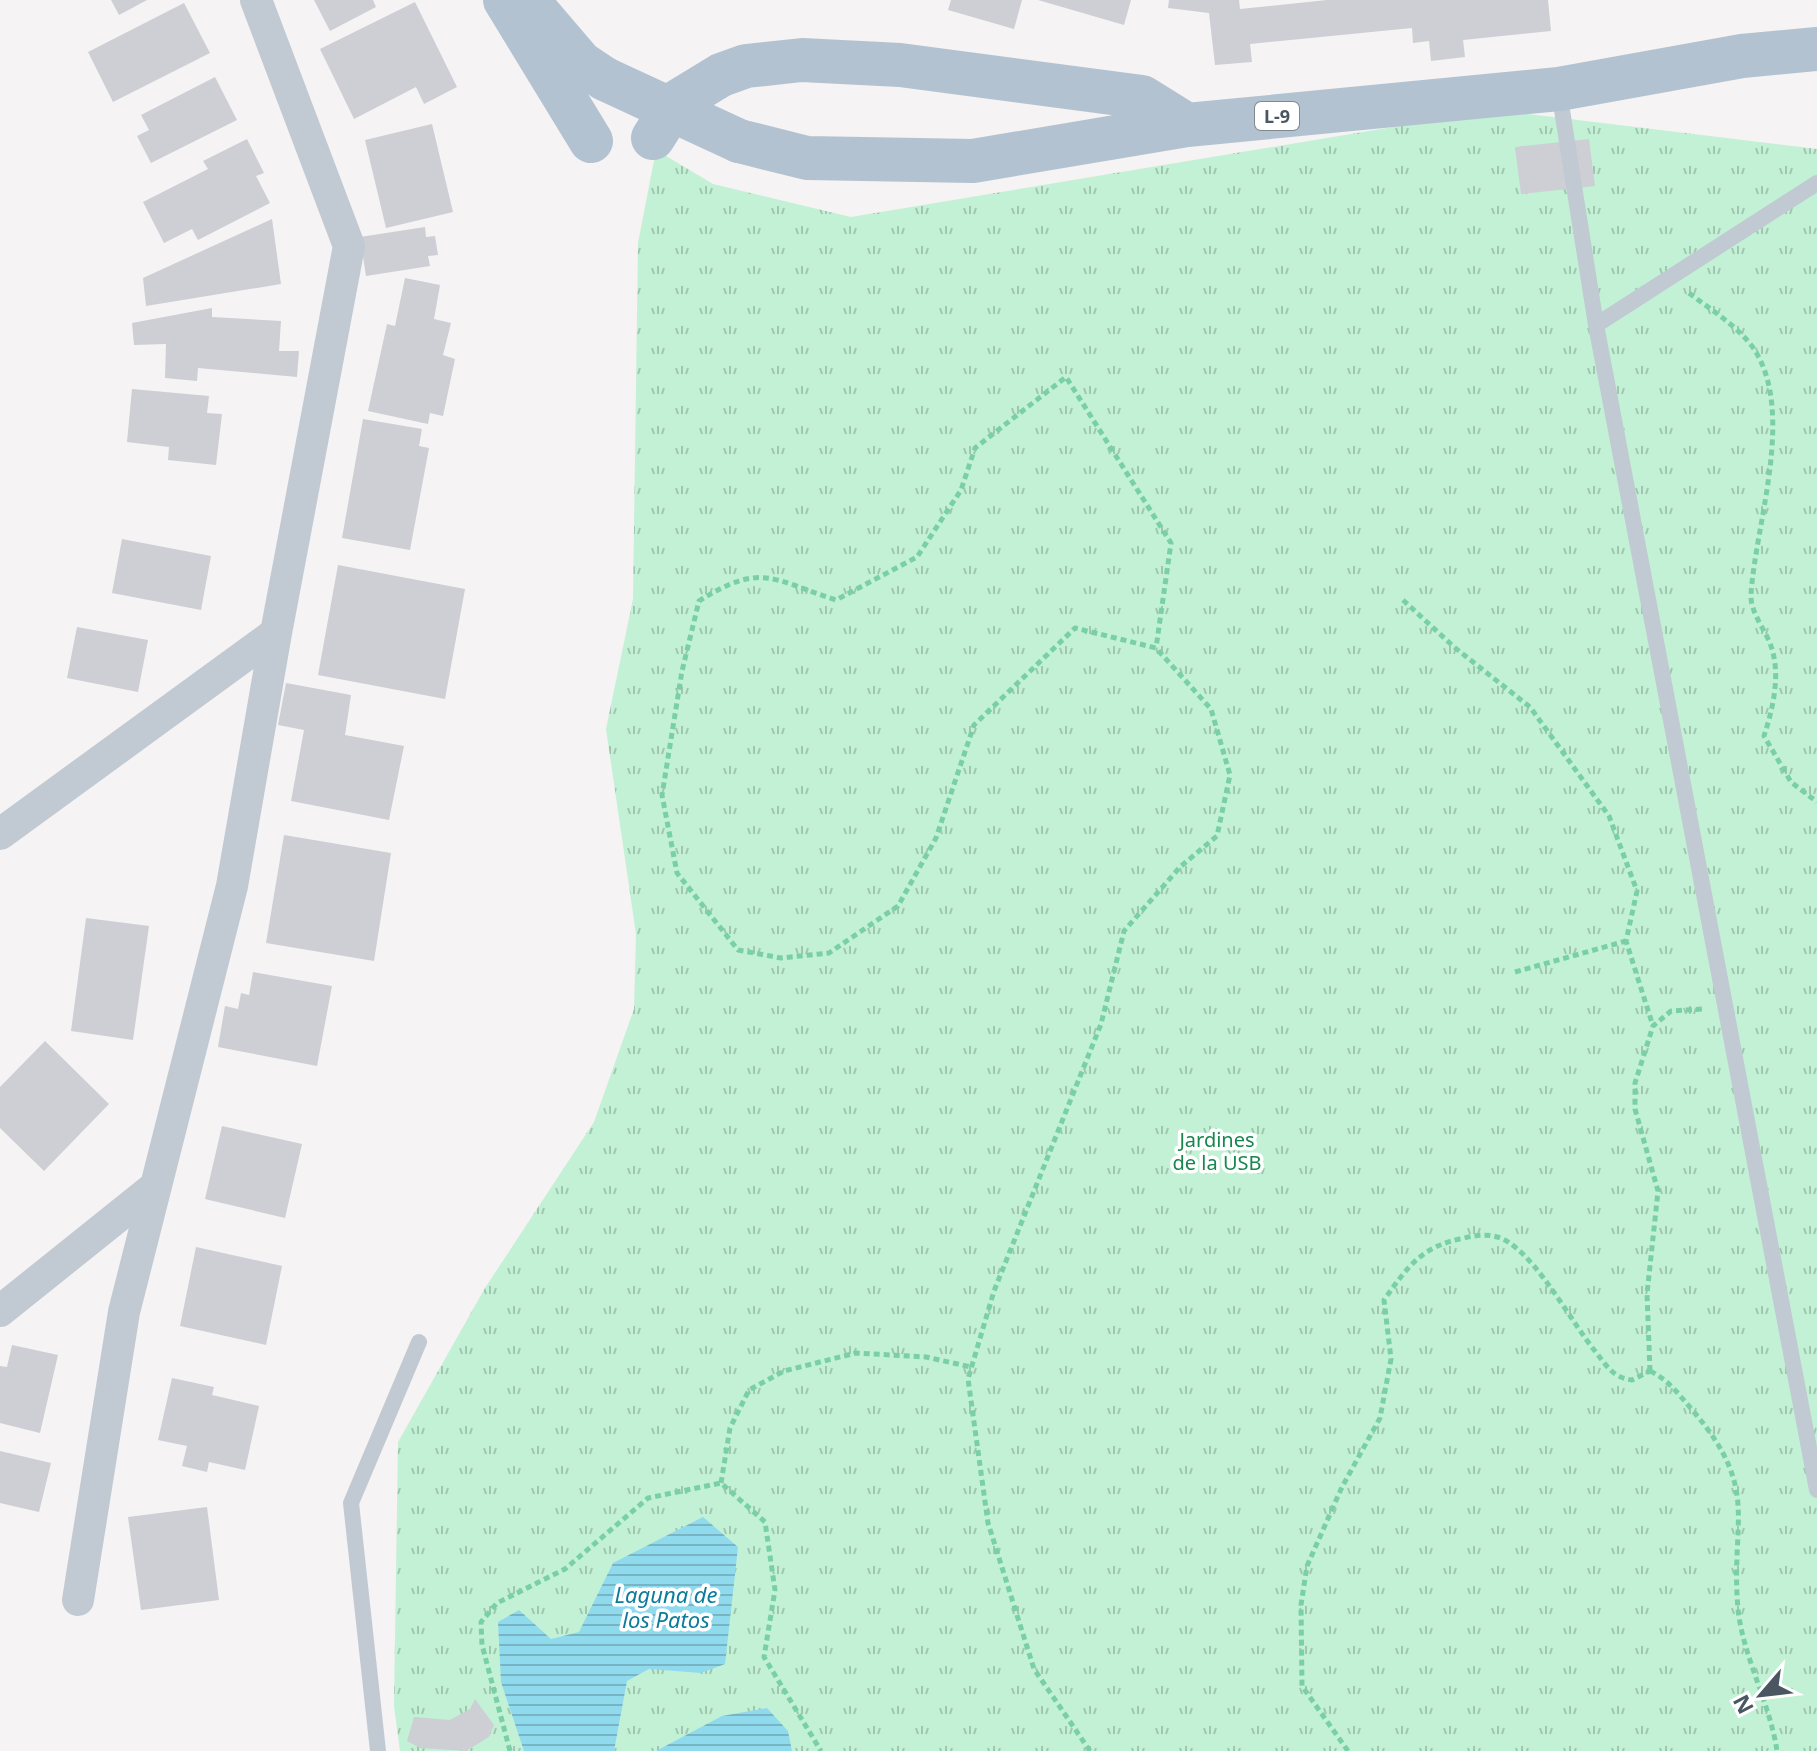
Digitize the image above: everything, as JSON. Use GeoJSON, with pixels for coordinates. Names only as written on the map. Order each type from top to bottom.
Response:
{"type":"FeatureCollection","features":[{"type":"Feature","properties":{"kind":"main road"},"geometry":{"type":"LineString","coordinates":[[505,0],[591,141]]}},
{"type":"Feature","properties":{"kind":"main road","name":"L-9"},"geometry":{"type":"LineString","coordinates":[[537,12],[581,63],[605,79],[739,141],[807,158],[973,161],[1187,125],[1559,89],[1742,56],[1817,49]]}},
{"type":"Feature","properties":{"kind":"main road"},"geometry":{"type":"LineString","coordinates":[[653,138],[675,103],[721,75],[746,66],[802,60],[900,65],[1142,97],[1187,125]]}},
{"type":"Feature","properties":{"kind":"street"},"geometry":{"type":"LineString","coordinates":[[78,1600],[124,1312],[232,886],[349,246],[256,0]]}},
{"type":"Feature","properties":{"kind":"street"},"geometry":{"type":"LineString","coordinates":[[0,834],[276,633]]}},
{"type":"Feature","properties":{"kind":"street"},"geometry":{"type":"LineString","coordinates":[[0,1311],[156,1186]]}},
{"type":"Feature","properties":{"kind":"lane"},"geometry":{"type":"LineString","coordinates":[[1559,89],[1596,325],[1817,1490]]}},
{"type":"Feature","properties":{"kind":"lane"},"geometry":{"type":"LineString","coordinates":[[1596,325],[1817,183]]}},
{"type":"Feature","properties":{"kind":"lane"},"geometry":{"type":"LineString","coordinates":[[378,1751],[351,1503],[419,1342]]}},
{"type":"Feature","properties":{"kind":"path"},"geometry":{"type":"LineString","coordinates":[[1669,278],[1730,323],[1754,350],[1766,381],[1774,451],[1751,600],[1772,649],[1775,700],[1764,736],[1791,782],[1817,802]]}},
{"type":"Feature","properties":{"kind":"path"},"geometry":{"type":"LineString","coordinates":[[1090,1751],[1034,1669],[988,1523],[968,1379],[994,1291],[1101,1024],[1124,931],[1180,867],[1217,836],[1230,775],[1211,709],[1156,648],[1075,628],[974,725],[936,838],[898,906],[829,953],[781,958],[738,950],[677,873],[662,795],[682,671],[699,601],[730,582],[758,574],[836,600],[917,557],[961,490],[975,448],[1066,377],[1171,543],[1156,648]]}},
{"type":"Feature","properties":{"kind":"path"},"geometry":{"type":"LineString","coordinates":[[1403,600],[1454,647],[1530,707],[1609,816],[1637,891],[1626,941],[1653,1026]]}},
{"type":"Feature","properties":{"kind":"path"},"geometry":{"type":"LineString","coordinates":[[1515,972],[1626,941]]}},
{"type":"Feature","properties":{"kind":"path"},"geometry":{"type":"LineString","coordinates":[[1650,1371],[1647,1294],[1658,1191],[1635,1109],[1635,1083],[1653,1026],[1671,1011],[1725,1007]]}},
{"type":"Feature","properties":{"kind":"path"},"geometry":{"type":"LineString","coordinates":[[1348,1751],[1302,1686],[1301,1605],[1307,1566],[1342,1487],[1380,1418],[1391,1359],[1384,1300],[1409,1264],[1441,1242],[1485,1233],[1511,1243],[1540,1274],[1565,1314],[1612,1373],[1632,1380],[1650,1371]]}},
{"type":"Feature","properties":{"kind":"path"},"geometry":{"type":"LineString","coordinates":[[721,1483],[730,1428],[749,1390],[784,1371],[856,1353],[926,1357],[971,1367]]}},
{"type":"Feature","properties":{"kind":"path"},"geometry":{"type":"LineString","coordinates":[[1650,1371],[1665,1378],[1716,1438],[1733,1472],[1741,1520],[1738,1610],[1777,1751]]}},
{"type":"Feature","properties":{"kind":"path"},"geometry":{"type":"LineString","coordinates":[[510,1751],[482,1645],[481,1622],[497,1603],[565,1569],[648,1498],[721,1483]]}},
{"type":"Feature","properties":{"kind":"path"},"geometry":{"type":"LineString","coordinates":[[721,1483],[765,1522],[775,1590],[764,1657],[821,1751]]}},
{"type":"Feature","properties":{"kind":"green space","name":"Jardines de la USB"},"geometry":{"type":"Polygon","coordinates":[[[1495,110],[1817,149],[1817,1751],[400,1751],[394,1706],[398,1442],[485,1288],[594,1122],[634,1009],[636,934],[606,729],[633,599],[638,243],[656,150],[713,184],[851,217],[1495,110]]]}},
{"type":"Feature","properties":{"kind":"water","name":"Laguna de los Patos"},"geometry":{"type":"Polygon","coordinates":[[[703,1517],[738,1547],[725,1664],[701,1673],[649,1669],[627,1681],[614,1751],[524,1751],[501,1682],[498,1622],[519,1610],[551,1639],[579,1632],[613,1563],[703,1517]]]}},
{"type":"Feature","properties":{"kind":"water"},"geometry":{"type":"Polygon","coordinates":[[[767,1708],[788,1731],[792,1751],[656,1751],[722,1716],[767,1708]]]}},
{"type":"Feature","properties":{"kind":"building"},"geometry":{"type":"Polygon","coordinates":[[[111,0],[147,0],[119,15],[111,0]]]}},
{"type":"Feature","properties":{"kind":"building"},"geometry":{"type":"Polygon","coordinates":[[[314,0],[373,0],[376,7],[330,31],[314,0]]]}},
{"type":"Feature","properties":{"kind":"building"},"geometry":{"type":"Polygon","coordinates":[[[951,0],[1022,0],[1014,29],[948,10],[951,0]]]}},
{"type":"Feature","properties":{"kind":"building"},"geometry":{"type":"Polygon","coordinates":[[[1038,0],[1131,0],[1124,25],[1038,0]]]}},
{"type":"Feature","properties":{"kind":"building"},"geometry":{"type":"Polygon","coordinates":[[[1169,0],[1239,0],[1240,9],[1327,0],[1548,0],[1551,31],[1463,40],[1465,57],[1431,61],[1429,41],[1413,43],[1412,28],[1250,44],[1252,62],[1215,65],[1209,13],[1168,8],[1169,0]]]}},
{"type":"Feature","properties":{"kind":"building"},"geometry":{"type":"Polygon","coordinates":[[[415,2],[457,87],[424,104],[416,87],[354,119],[320,49],[415,2]]]}},
{"type":"Feature","properties":{"kind":"building"},"geometry":{"type":"Polygon","coordinates":[[[184,3],[210,53],[113,102],[88,52],[184,3]]]}},
{"type":"Feature","properties":{"kind":"building"},"geometry":{"type":"Polygon","coordinates":[[[215,77],[237,120],[151,163],[137,136],[149,130],[141,115],[215,77]]]}},
{"type":"Feature","properties":{"kind":"building"},"geometry":{"type":"Polygon","coordinates":[[[432,124],[453,212],[386,228],[365,140],[432,124]]]}},
{"type":"Feature","properties":{"kind":"building"},"geometry":{"type":"Polygon","coordinates":[[[247,139],[264,173],[256,176],[270,203],[198,240],[192,229],[164,243],[143,202],[208,169],[203,161],[247,139]]]}},
{"type":"Feature","properties":{"kind":"building"},"geometry":{"type":"Polygon","coordinates":[[[1589,139],[1595,186],[1521,194],[1515,147],[1589,139]]]}},
{"type":"Feature","properties":{"kind":"building"},"geometry":{"type":"Polygon","coordinates":[[[272,219],[281,284],[146,306],[143,278],[272,219]]]}},
{"type":"Feature","properties":{"kind":"building"},"geometry":{"type":"Polygon","coordinates":[[[425,227],[426,237],[435,236],[438,255],[428,256],[430,266],[366,276],[360,237],[425,227]]]}},
{"type":"Feature","properties":{"kind":"building"},"geometry":{"type":"Polygon","coordinates":[[[405,278],[440,285],[434,319],[451,323],[443,355],[455,359],[443,416],[430,413],[428,424],[368,411],[387,324],[395,326],[405,278]]]}},
{"type":"Feature","properties":{"kind":"building"},"geometry":{"type":"Polygon","coordinates":[[[212,308],[212,317],[281,321],[279,351],[299,351],[297,377],[198,368],[197,381],[165,378],[166,344],[134,345],[132,323],[212,308]]]}},
{"type":"Feature","properties":{"kind":"building"},"geometry":{"type":"Polygon","coordinates":[[[132,389],[209,396],[207,413],[222,414],[216,465],[168,460],[169,447],[127,442],[132,389]]]}},
{"type":"Feature","properties":{"kind":"building"},"geometry":{"type":"Polygon","coordinates":[[[363,419],[422,429],[419,446],[429,448],[410,550],[342,538],[363,419]]]}},
{"type":"Feature","properties":{"kind":"building"},"geometry":{"type":"Polygon","coordinates":[[[122,539],[211,556],[201,610],[112,593],[122,539]]]}},
{"type":"Feature","properties":{"kind":"building"},"geometry":{"type":"Polygon","coordinates":[[[338,565],[465,589],[445,699],[318,675],[338,565]]]}},
{"type":"Feature","properties":{"kind":"building"},"geometry":{"type":"Polygon","coordinates":[[[77,627],[148,640],[138,692],[67,678],[77,627]]]}},
{"type":"Feature","properties":{"kind":"building"},"geometry":{"type":"Polygon","coordinates":[[[286,683],[351,695],[345,735],[404,746],[389,820],[291,801],[304,730],[278,725],[286,683]]]}},
{"type":"Feature","properties":{"kind":"building"},"geometry":{"type":"Polygon","coordinates":[[[284,835],[391,853],[374,961],[266,943],[284,835]]]}},
{"type":"Feature","properties":{"kind":"building"},"geometry":{"type":"Polygon","coordinates":[[[86,918],[149,926],[133,1040],[71,1031],[86,918]]]}},
{"type":"Feature","properties":{"kind":"building"},"geometry":{"type":"Polygon","coordinates":[[[253,972],[332,986],[317,1066],[218,1047],[225,1006],[238,1009],[241,993],[249,995],[253,972]]]}},
{"type":"Feature","properties":{"kind":"building"},"geometry":{"type":"Polygon","coordinates":[[[45,1041],[109,1104],[44,1171],[0,1128],[0,1087],[45,1041]]]}},
{"type":"Feature","properties":{"kind":"building"},"geometry":{"type":"Polygon","coordinates":[[[222,1126],[302,1144],[285,1218],[205,1199],[222,1126]]]}},
{"type":"Feature","properties":{"kind":"building"},"geometry":{"type":"Polygon","coordinates":[[[196,1247],[282,1266],[266,1345],[180,1326],[196,1247]]]}},
{"type":"Feature","properties":{"kind":"building"},"geometry":{"type":"Polygon","coordinates":[[[12,1345],[58,1355],[40,1433],[0,1423],[0,1366],[7,1367],[12,1345]]]}},
{"type":"Feature","properties":{"kind":"building"},"geometry":{"type":"Polygon","coordinates":[[[172,1378],[214,1387],[212,1395],[259,1406],[245,1470],[209,1462],[207,1472],[182,1466],[187,1446],[158,1440],[172,1378]]]}},
{"type":"Feature","properties":{"kind":"building"},"geometry":{"type":"Polygon","coordinates":[[[0,1451],[51,1463],[39,1512],[0,1503],[0,1451]]]}},
{"type":"Feature","properties":{"kind":"building"},"geometry":{"type":"Polygon","coordinates":[[[207,1507],[219,1600],[141,1610],[128,1517],[207,1507]]]}},
{"type":"Feature","properties":{"kind":"building"},"geometry":{"type":"Polygon","coordinates":[[[475,1699],[494,1725],[489,1737],[466,1751],[420,1748],[407,1741],[414,1717],[450,1720],[470,1709],[475,1699]]]}}]}
